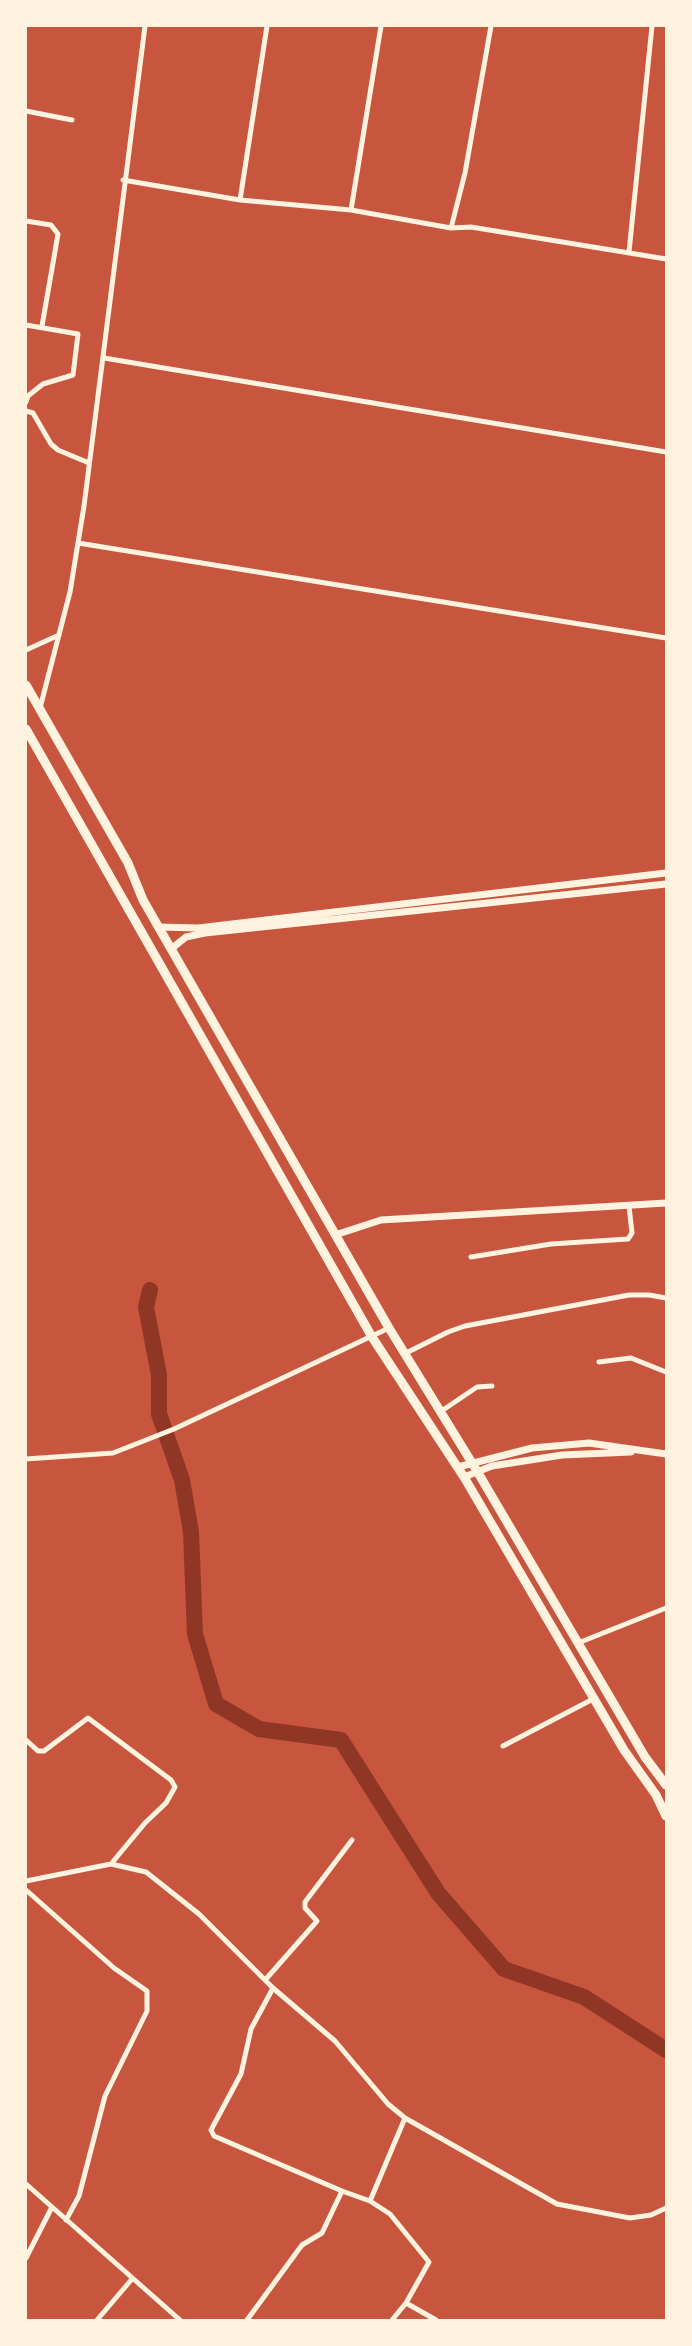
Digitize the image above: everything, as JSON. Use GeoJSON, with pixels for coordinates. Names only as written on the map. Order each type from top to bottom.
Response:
{"type":"FeatureCollection","features":[{"type":"Feature","properties":{"kind":"highway"},"geometry":{"type":"LineString","coordinates":[[26,685],[128,863],[143,900],[388,1328],[477,1471],[645,1757],[666,1785]]}},
{"type":"Feature","properties":{"kind":"highway"},"geometry":{"type":"LineString","coordinates":[[26,729],[372,1337],[458,1467],[596,1698],[624,1750],[656,1795],[666,1816]]}},
{"type":"Feature","properties":{"kind":"street"},"geometry":{"type":"LineString","coordinates":[[39,709],[59,635],[78,543],[104,358],[123,180],[145,26]]}},
{"type":"Feature","properties":{"kind":"street"},"geometry":{"type":"LineString","coordinates":[[240,200],[267,26]]}},
{"type":"Feature","properties":{"kind":"street"},"geometry":{"type":"LineString","coordinates":[[351,210],[381,26]]}},
{"type":"Feature","properties":{"kind":"street"},"geometry":{"type":"LineString","coordinates":[[451,228],[465,174],[490,26]]}},
{"type":"Feature","properties":{"kind":"street"},"geometry":{"type":"LineString","coordinates":[[629,252],[652,26]]}},
{"type":"Feature","properties":{"kind":"street"},"geometry":{"type":"LineString","coordinates":[[26,111],[72,120]]}},
{"type":"Feature","properties":{"kind":"street"},"geometry":{"type":"LineString","coordinates":[[123,180],[240,200],[351,210],[451,228],[471,227],[666,259]]}},
{"type":"Feature","properties":{"kind":"street"},"geometry":{"type":"LineString","coordinates":[[26,221],[51,225],[58,234],[42,326]]}},
{"type":"Feature","properties":{"kind":"street"},"geometry":{"type":"LineString","coordinates":[[26,325],[78,334],[73,375],[43,384],[28,396],[26,402]]}},
{"type":"Feature","properties":{"kind":"street"},"geometry":{"type":"LineString","coordinates":[[104,358],[666,452]]}},
{"type":"Feature","properties":{"kind":"street"},"geometry":{"type":"LineString","coordinates":[[26,411],[33,413],[45,434],[58,450],[89,463]]}},
{"type":"Feature","properties":{"kind":"street"},"geometry":{"type":"LineString","coordinates":[[78,543],[666,638]]}},
{"type":"Feature","properties":{"kind":"street"},"geometry":{"type":"LineString","coordinates":[[26,650],[59,635]]}},
{"type":"Feature","properties":{"kind":"street"},"geometry":{"type":"LineString","coordinates":[[159,927],[198,928],[666,873]]}},
{"type":"Feature","properties":{"kind":"street"},"geometry":{"type":"LineString","coordinates":[[171,949],[186,937],[205,933],[666,884]]}},
{"type":"Feature","properties":{"kind":"street"},"geometry":{"type":"LineString","coordinates":[[334,1235],[381,1220],[666,1203]]}},
{"type":"Feature","properties":{"kind":"street"},"geometry":{"type":"LineString","coordinates":[[471,1257],[551,1244],[628,1239],[632,1233],[629,1206]]}},
{"type":"Feature","properties":{"kind":"street"},"geometry":{"type":"LineString","coordinates":[[404,1354],[465,1326],[629,1295],[649,1294],[666,1298]]}},
{"type":"Feature","properties":{"kind":"street"},"geometry":{"type":"LineString","coordinates":[[26,1459],[114,1453],[174,1429],[388,1328]]}},
{"type":"Feature","properties":{"kind":"street"},"geometry":{"type":"LineString","coordinates":[[599,1362],[631,1358],[666,1372]]}},
{"type":"Feature","properties":{"kind":"street"},"geometry":{"type":"LineString","coordinates":[[440,1412],[477,1387],[492,1386]]}},
{"type":"Feature","properties":{"kind":"street"},"geometry":{"type":"LineString","coordinates":[[458,1467],[532,1448],[589,1443],[666,1454]]}},
{"type":"Feature","properties":{"kind":"street"},"geometry":{"type":"LineString","coordinates":[[464,1477],[492,1466],[562,1455],[658,1452]]}},
{"type":"Feature","properties":{"kind":"street"},"geometry":{"type":"LineString","coordinates":[[578,1642],[666,1608]]}},
{"type":"Feature","properties":{"kind":"street"},"geometry":{"type":"LineString","coordinates":[[503,1746],[596,1698]]}},
{"type":"Feature","properties":{"kind":"street"},"geometry":{"type":"LineString","coordinates":[[26,1740],[38,1750],[44,1751],[87,1718],[171,1780],[175,1787],[166,1803],[145,1822],[111,1863]]}},
{"type":"Feature","properties":{"kind":"street"},"geometry":{"type":"LineString","coordinates":[[266,1979],[317,1921],[305,1908],[305,1902],[352,1840]]}},
{"type":"Feature","properties":{"kind":"street"},"geometry":{"type":"LineString","coordinates":[[26,1881],[111,1863],[146,1872],[199,1914],[273,1988],[334,2041],[388,2104],[405,2118],[557,2204],[630,2218],[651,2215],[666,2208]]}},
{"type":"Feature","properties":{"kind":"street"},"geometry":{"type":"LineString","coordinates":[[26,1890],[114,1968],[147,1992],[147,2011],[105,2096],[79,2196],[66,2220]]}},
{"type":"Feature","properties":{"kind":"street"},"geometry":{"type":"LineString","coordinates":[[273,1988],[251,2029],[241,2074],[211,2130],[214,2136],[370,2201],[390,2214],[429,2262],[405,2303],[392,2320]]}},
{"type":"Feature","properties":{"kind":"street"},"geometry":{"type":"LineString","coordinates":[[370,2201],[405,2118]]}},
{"type":"Feature","properties":{"kind":"street"},"geometry":{"type":"LineString","coordinates":[[26,2184],[51,2209],[180,2320]]}},
{"type":"Feature","properties":{"kind":"street"},"geometry":{"type":"LineString","coordinates":[[247,2320],[302,2245],[322,2233],[342,2191]]}},
{"type":"Feature","properties":{"kind":"street"},"geometry":{"type":"LineString","coordinates":[[26,2258],[51,2209]]}},
{"type":"Feature","properties":{"kind":"street"},"geometry":{"type":"LineString","coordinates":[[97,2320],[132,2279]]}},
{"type":"Feature","properties":{"kind":"street"},"geometry":{"type":"LineString","coordinates":[[405,2303],[436,2320]]}},
{"type":"Feature","properties":{"kind":"waterway"},"geometry":{"type":"LineString","coordinates":[[150,1290],[146,1307],[159,1375],[159,1414],[182,1480],[191,1532],[195,1634],[216,1704],[259,1729],[341,1740],[438,1893],[504,1969],[584,1997],[666,2050]]}}]}
